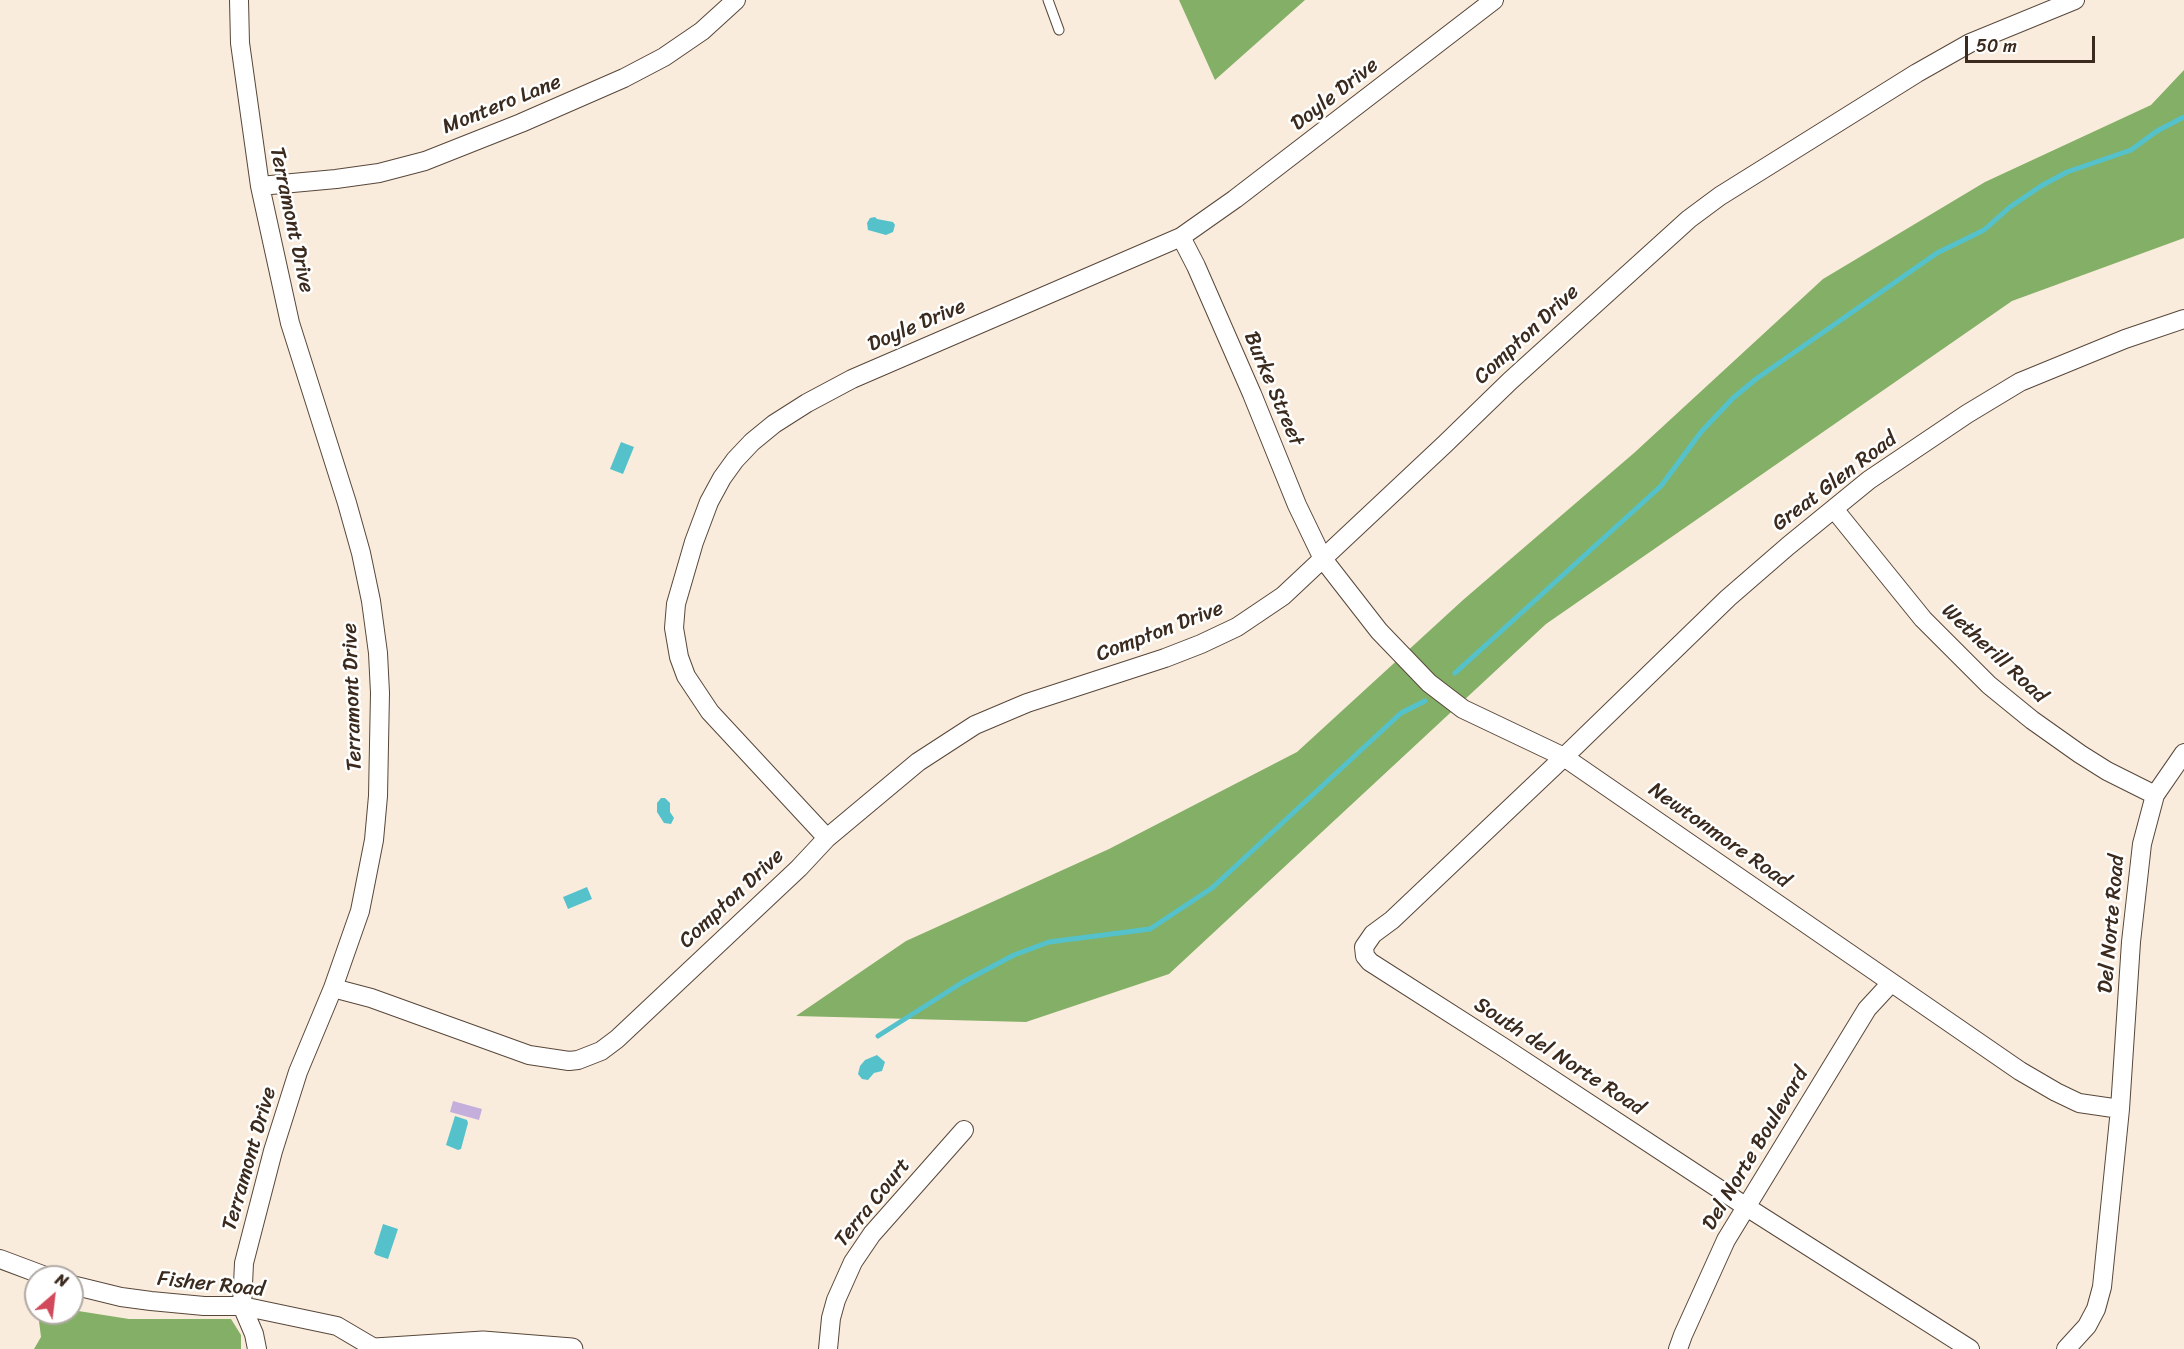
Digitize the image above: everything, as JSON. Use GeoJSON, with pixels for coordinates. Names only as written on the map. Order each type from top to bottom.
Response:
{"type":"FeatureCollection","features":[{"type":"Feature","properties":{"kind":"street","name":"Terramont Drive"},"geometry":{"type":"LineString","coordinates":[[239,0],[240,43],[254,156],[290,323],[347,503],[371,601],[378,653],[380,733],[374,840],[360,911],[333,988],[298,1071],[273,1151],[244,1263],[242,1306],[254,1334],[257,1349]]}},
{"type":"Feature","properties":{"kind":"street","name":"Montero Lane"},"geometry":{"type":"LineString","coordinates":[[260,186],[347,178],[379,173],[425,161],[521,123],[624,78],[664,57],[702,31],[736,0]]}},
{"type":"Feature","properties":{"kind":"street","name":"Doyle Drive"},"geometry":{"type":"LineString","coordinates":[[827,838],[710,712],[686,676],[679,657],[674,628],[676,604],[694,542],[709,502],[722,478],[752,442],[774,424],[852,379],[1181,237],[1236,199],[1494,0]]}},
{"type":"Feature","properties":{"kind":"street","name":"Compton Drive"},"geometry":{"type":"LineString","coordinates":[[333,988],[371,998],[530,1055],[578,1060],[601,1051],[617,1039],[799,868],[827,838],[918,762],[975,725],[1027,703],[1165,658],[1228,631],[1283,596],[1510,381],[1689,219],[1720,196],[1852,112],[1943,58],[1970,44],[2075,0]]}},
{"type":"Feature","properties":{"kind":"street","name":"Burke Street"},"geometry":{"type":"LineString","coordinates":[[1181,237],[1196,266],[1297,504],[1323,559]]}},
{"type":"Feature","properties":{"kind":"street","name":"Great Glen Road"},"geometry":{"type":"LineString","coordinates":[[1564,757],[1728,597],[1834,509],[1893,464],[1967,414],[2020,382],[2125,339],[2184,319]]}},
{"type":"Feature","properties":{"kind":"street","name":"Wetherill Road"},"geometry":{"type":"LineString","coordinates":[[1834,509],[1923,619],[1989,685],[2032,720],[2080,754],[2107,771],[2156,795]]}},
{"type":"Feature","properties":{"kind":"street","name":"Newtonmore Road"},"geometry":{"type":"LineString","coordinates":[[1323,559],[1379,631],[1429,683],[1445,696],[1464,709],[1514,735],[1564,757],[1994,1054],[2056,1092],[2079,1103],[2120,1109]]}},
{"type":"Feature","properties":{"kind":"street","name":"Del Norte Road"},"geometry":{"type":"LineString","coordinates":[[2120,1109],[2131,942],[2142,844],[2156,795],[2184,753]]}},
{"type":"Feature","properties":{"kind":"street","name":"South del Norte Road"},"geometry":{"type":"LineString","coordinates":[[1564,757],[1392,920],[1373,934],[1364,947],[1365,956],[1370,962],[1745,1206],[1970,1349]]}},
{"type":"Feature","properties":{"kind":"street","name":"Del Norte Boulevard"},"geometry":{"type":"LineString","coordinates":[[1678,1349],[1713,1266],[1745,1206],[1867,1009],[1891,983]]}},
{"type":"Feature","properties":{"kind":"street"},"geometry":{"type":"LineString","coordinates":[[2066,1349],[2076,1341],[2087,1326],[2096,1309],[2102,1287],[2120,1109]]}},
{"type":"Feature","properties":{"kind":"street","name":"Terra Court"},"geometry":{"type":"LineString","coordinates":[[828,1349],[831,1318],[836,1300],[853,1262],[872,1234],[964,1130]]}},
{"type":"Feature","properties":{"kind":"street"},"geometry":{"type":"LineString","coordinates":[[0,1259],[24,1268]]}},
{"type":"Feature","properties":{"kind":"street","name":"Fisher Road"},"geometry":{"type":"LineString","coordinates":[[84,1288],[121,1297],[151,1301],[204,1306],[242,1306],[337,1326],[376,1349]]}},
{"type":"Feature","properties":{"kind":"street"},"geometry":{"type":"LineString","coordinates":[[376,1349],[483,1342],[572,1349]]}},
{"type":"Feature","properties":{"kind":"lane"},"geometry":{"type":"LineString","coordinates":[[1048,0],[1059,30]]}},
{"type":"Feature","properties":{"kind":"green space"},"geometry":{"type":"Polygon","coordinates":[[[1179,0],[1305,0],[1215,80],[1179,0]]]}},
{"type":"Feature","properties":{"kind":"green space"},"geometry":{"type":"Polygon","coordinates":[[[2184,70],[2184,238],[2012,301],[1546,624],[1169,974],[1026,1022],[796,1016],[906,941],[1109,849],[1297,752],[1463,600],[1634,453],[1823,279],[1985,182],[2151,105],[2184,70]]]}},
{"type":"Feature","properties":{"kind":"green space"},"geometry":{"type":"Polygon","coordinates":[[[84,1312],[129,1319],[231,1319],[241,1335],[241,1349],[34,1349],[41,1337],[40,1325],[84,1325],[84,1312]]]}},
{"type":"Feature","properties":{"kind":"water"},"geometry":{"type":"Polygon","coordinates":[[[875,217],[893,222],[895,225],[893,232],[886,235],[868,230],[867,223],[870,218],[875,217]]]}},
{"type":"Feature","properties":{"kind":"water"},"geometry":{"type":"Polygon","coordinates":[[[621,442],[634,447],[623,474],[610,469],[621,442]]]}},
{"type":"Feature","properties":{"kind":"water"},"geometry":{"type":"Polygon","coordinates":[[[661,798],[665,798],[670,803],[670,812],[674,818],[671,824],[664,823],[657,812],[657,803],[661,798]]]}},
{"type":"Feature","properties":{"kind":"water"},"geometry":{"type":"Polygon","coordinates":[[[587,887],[592,899],[568,909],[563,897],[587,887]]]}},
{"type":"Feature","properties":{"kind":"water"},"geometry":{"type":"Polygon","coordinates":[[[877,1055],[885,1062],[882,1071],[874,1073],[868,1080],[862,1079],[858,1074],[860,1066],[865,1060],[877,1055]]]}},
{"type":"Feature","properties":{"kind":"water"},"geometry":{"type":"Polygon","coordinates":[[[455,1116],[467,1120],[468,1123],[461,1149],[458,1150],[446,1145],[455,1116]]]}},
{"type":"Feature","properties":{"kind":"water"},"geometry":{"type":"Polygon","coordinates":[[[383,1224],[398,1229],[388,1259],[374,1253],[383,1224]]]}},
{"type":"Feature","properties":{"kind":"building"},"geometry":{"type":"Polygon","coordinates":[[[453,1101],[482,1109],[479,1120],[450,1112],[453,1101]]]}},
{"type":"Feature","properties":{"kind":"waterway"},"geometry":{"type":"LineString","coordinates":[[1455,673],[1661,486],[1701,432],[1733,398],[1756,379],[1937,253],[1984,230],[2010,207],[2041,186],[2067,172],[2131,150],[2157,131],[2184,117]]}},
{"type":"Feature","properties":{"kind":"waterway"},"geometry":{"type":"LineString","coordinates":[[878,1036],[963,982],[1014,955],[1049,942],[1150,929],[1212,888],[1401,713],[1425,701]]}}]}
